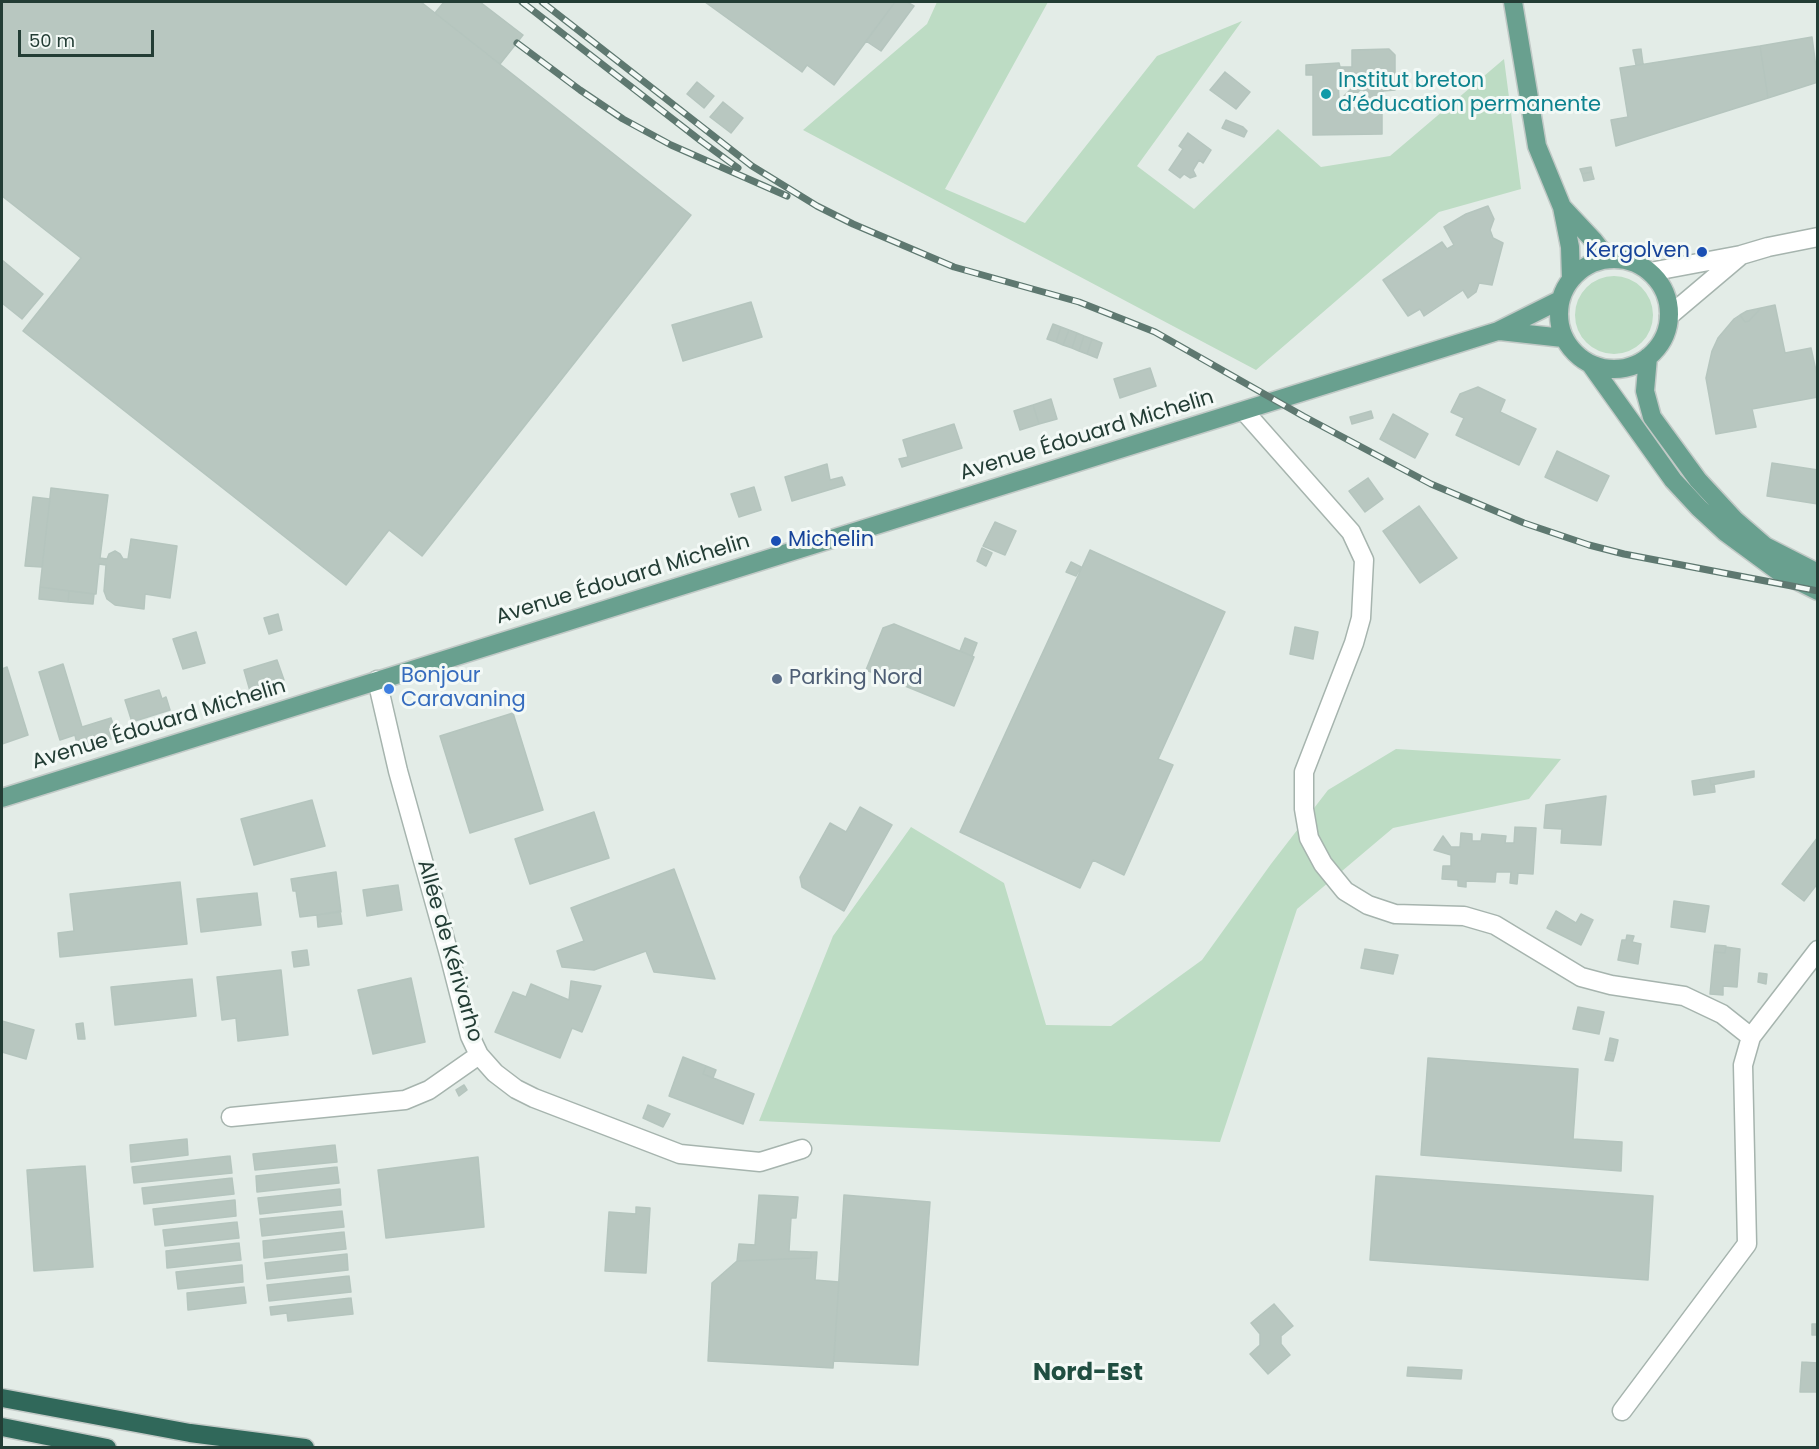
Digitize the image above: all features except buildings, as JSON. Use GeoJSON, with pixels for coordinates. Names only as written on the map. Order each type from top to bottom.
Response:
{"type":"FeatureCollection","features":[{"type":"Feature","properties":{"kind":"highway"},"geometry":{"type":"LineString","coordinates":[[2,1398],[190,1433],[305,1448]]}},
{"type":"Feature","properties":{"kind":"highway"},"geometry":{"type":"LineString","coordinates":[[2,1427],[107,1448]]}},
{"type":"Feature","properties":{"kind":"main road"},"geometry":{"type":"LineString","coordinates":[[1514,2],[1537,146],[1562,207],[1570,248],[1571,278]]}},
{"type":"Feature","properties":{"kind":"main road"},"geometry":{"type":"LineString","coordinates":[[1562,207],[1594,241],[1608,260]]}},
{"type":"Feature","properties":{"kind":"main road"},"geometry":{"type":"LineString","coordinates":[[1591,365],[1605,369],[1620,369],[1635,365],[1659,346],[1666,332],[1669,316],[1667,300],[1660,285],[1650,272],[1637,264],[1623,260],[1594,262],[1571,278],[1560,300],[1558,319],[1563,338],[1570,349],[1591,365],[1673,480],[1699,508],[1725,532],[1778,571],[1818,591]]}},
{"type":"Feature","properties":{"kind":"main road","name":"Avenue Édouard Michelin"},"geometry":{"type":"LineString","coordinates":[[2,798],[1498,331],[1560,300]]}},
{"type":"Feature","properties":{"kind":"main road","name":"Avenue Édouard Michelin"},"geometry":{"type":"LineString","coordinates":[[1498,331],[1563,338]]}},
{"type":"Feature","properties":{"kind":"main road"},"geometry":{"type":"LineString","coordinates":[[1648,357],[1645,391],[1652,417],[1698,480],[1723,508],[1765,546],[1818,573]]}},
{"type":"Feature","properties":{"kind":"street"},"geometry":{"type":"LineString","coordinates":[[1650,272],[1741,255],[1818,237]]}},
{"type":"Feature","properties":{"kind":"street"},"geometry":{"type":"LineString","coordinates":[[1669,316],[1741,255]]}},
{"type":"Feature","properties":{"kind":"street"},"geometry":{"type":"LineString","coordinates":[[1244,411],[1351,532],[1364,561],[1361,618],[1354,644],[1304,772],[1304,809],[1309,838],[1323,864],[1345,891],[1368,904],[1395,914],[1464,916],[1494,925],[1581,977],[1611,985],[1684,996],[1722,1014],[1751,1037]]}},
{"type":"Feature","properties":{"kind":"street","name":"Allée de Kérivarho"},"geometry":{"type":"LineString","coordinates":[[377,680],[398,771],[470,1036],[479,1055],[516,1089],[534,1098],[680,1154],[760,1162],[802,1149]]}},
{"type":"Feature","properties":{"kind":"street"},"geometry":{"type":"LineString","coordinates":[[1622,1410],[1748,1244],[1743,1065],[1751,1037],[1818,950]]}},
{"type":"Feature","properties":{"kind":"street"},"geometry":{"type":"LineString","coordinates":[[231,1117],[405,1100],[429,1090],[479,1055]]}},
{"type":"Feature","properties":{"kind":"green space"},"geometry":{"type":"Polygon","coordinates":[[[937,2],[1048,2],[945,189],[1025,223],[1157,56],[1242,21],[1137,166],[1194,209],[1278,129],[1321,167],[1390,156],[1504,59],[1521,189],[1439,212],[1256,370],[803,130],[927,24],[937,2]]]}},
{"type":"Feature","properties":{"kind":"green space"},"geometry":{"type":"Polygon","coordinates":[[[1606,276],[1622,276],[1636,282],[1647,293],[1653,307],[1653,323],[1647,337],[1636,348],[1622,354],[1606,354],[1592,348],[1581,337],[1575,323],[1575,307],[1581,293],[1592,282],[1606,276]]]}},
{"type":"Feature","properties":{"kind":"green space"},"geometry":{"type":"Polygon","coordinates":[[[1396,749],[1561,759],[1529,799],[1393,828],[1297,909],[1220,1142],[759,1121],[833,936],[911,827],[1004,883],[1046,1025],[1111,1026],[1202,960],[1328,790],[1396,749]]]}},
{"type":"Feature","properties":{"kind":"railway"},"geometry":{"type":"LineString","coordinates":[[522,2],[738,168]]}},
{"type":"Feature","properties":{"kind":"railway"},"geometry":{"type":"LineString","coordinates":[[542,2],[752,166],[817,206],[853,224],[954,267],[1079,302],[1155,332],[1303,416],[1431,484],[1524,523],[1624,554],[1818,591]]}},
{"type":"Feature","properties":{"kind":"railway"},"geometry":{"type":"LineString","coordinates":[[517,43],[623,119],[671,145],[787,196]]}},
{"type":"Feature","properties":{"kind":"place","name":"Institut breton d’éducation permanente"},"geometry":{"type":"Point","coordinates":[1326,94]}},
{"type":"Feature","properties":{"kind":"place","name":"Kergolven"},"geometry":{"type":"Point","coordinates":[1702,252]}},
{"type":"Feature","properties":{"kind":"place","name":"Michelin"},"geometry":{"type":"Point","coordinates":[776,541]}},
{"type":"Feature","properties":{"kind":"place","name":"Parking Nord"},"geometry":{"type":"Point","coordinates":[777,679]}},
{"type":"Feature","properties":{"kind":"place","name":"Bonjour Caravaning"},"geometry":{"type":"Point","coordinates":[389,689]}},
{"type":"Feature","properties":{"kind":"district","name":"Nord-Est"},"geometry":{"type":"Point","coordinates":[1088,1374]}}]}
